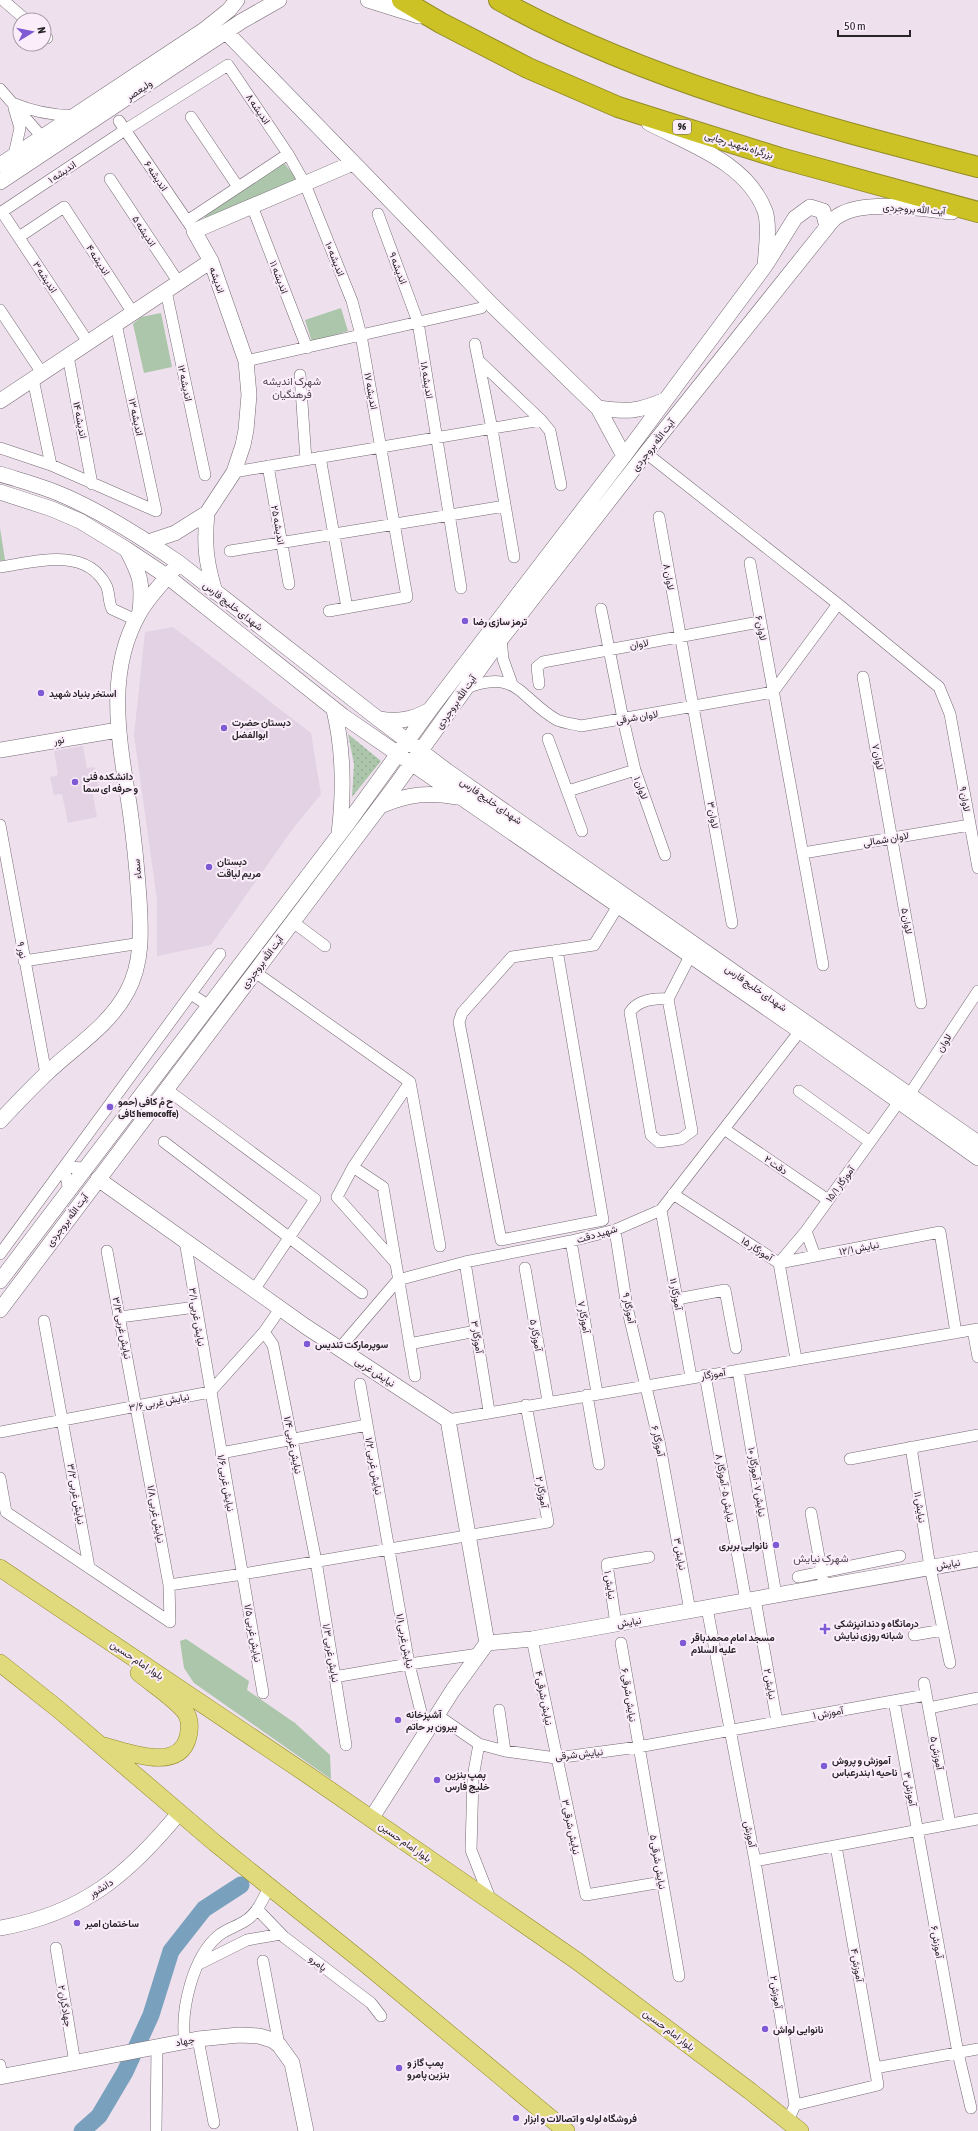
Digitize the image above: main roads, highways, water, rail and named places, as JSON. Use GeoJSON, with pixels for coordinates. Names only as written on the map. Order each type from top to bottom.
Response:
{"type":"FeatureCollection","features":[{"type":"Feature","properties":{"kind":"highway","name":"بزرگراه شهید رجایی"},"geometry":{"type":"LineString","coordinates":[[402,0],[441,23],[528,68],[618,107],[780,158],[978,212]]}},
{"type":"Feature","properties":{"kind":"highway"},"geometry":{"type":"LineString","coordinates":[[499,0],[584,41],[710,90],[854,135],[978,167]]}},
{"type":"Feature","properties":{"kind":"main road","name":"ولیعصر"},"geometry":{"type":"LineString","coordinates":[[0,182],[46,143],[73,116],[204,30],[229,10],[237,0]]}},
{"type":"Feature","properties":{"kind":"main road","name":"ولیعصر"},"geometry":{"type":"LineString","coordinates":[[0,165],[14,155],[46,143],[97,117],[226,32],[279,0]]}},
{"type":"Feature","properties":{"kind":"main road"},"geometry":{"type":"LineString","coordinates":[[368,0],[441,23]]}},
{"type":"Feature","properties":{"kind":"main road"},"geometry":{"type":"LineString","coordinates":[[226,32],[492,305],[598,408],[624,456]]}},
{"type":"Feature","properties":{"kind":"main road"},"geometry":{"type":"LineString","coordinates":[[618,107],[713,157],[739,173],[754,190],[766,212],[767,238],[765,266]]}},
{"type":"Feature","properties":{"kind":"main road"},"geometry":{"type":"LineString","coordinates":[[211,261],[191,226],[252,206],[353,163]]}},
{"type":"Feature","properties":{"kind":"main road","name":"آیت الله بروجردی"},"geometry":{"type":"LineString","coordinates":[[0,1310],[412,764],[501,639],[646,453],[827,227],[838,215],[860,208],[892,206],[978,215]]}},
{"type":"Feature","properties":{"kind":"main road","name":"آیت الله بروجردی"},"geometry":{"type":"LineString","coordinates":[[0,1281],[339,835],[429,711],[624,456],[765,266],[795,218],[810,207],[823,211],[827,227]]}},
{"type":"Feature","properties":{"kind":"main road","name":"اندیشه"},"geometry":{"type":"LineString","coordinates":[[0,401],[211,261],[246,361],[248,379],[248,410],[243,445],[234,472],[207,513],[175,533],[148,542]]}},
{"type":"Feature","properties":{"kind":"main road"},"geometry":{"type":"LineString","coordinates":[[598,408],[631,412],[648,408],[666,399]]}},
{"type":"Feature","properties":{"kind":"main road","name":"شهدای خلیج فارس"},"geometry":{"type":"LineString","coordinates":[[0,474],[66,496],[148,542],[178,563],[407,741],[720,969],[904,1099],[978,1158]]}},
{"type":"Feature","properties":{"kind":"main road","name":"شهدای خلیج فارس"},"geometry":{"type":"LineString","coordinates":[[0,492],[52,509],[80,521],[126,549],[168,577],[334,710],[460,798],[690,956],[720,969],[800,1031],[904,1099],[978,1142]]}},
{"type":"Feature","properties":{"kind":"main road","name":"اندیشه"},"geometry":{"type":"LineString","coordinates":[[207,513],[204,542],[208,568],[215,592]]}},
{"type":"Feature","properties":{"kind":"main road"},"geometry":{"type":"LineString","coordinates":[[126,549],[140,575],[141,595],[138,616]]}},
{"type":"Feature","properties":{"kind":"main road","name":"سماء"},"geometry":{"type":"LineString","coordinates":[[0,1121],[46,1074],[96,1030],[118,1007],[134,977],[141,943],[137,874],[118,730],[119,673],[125,648],[138,616],[152,593],[168,577],[178,563]]}},
{"type":"Feature","properties":{"kind":"main road"},"geometry":{"type":"LineString","coordinates":[[334,710],[341,753],[343,787],[339,835]]}},
{"type":"Feature","properties":{"kind":"main road"},"geometry":{"type":"LineString","coordinates":[[377,718],[400,721],[410,720],[429,711]]}},
{"type":"Feature","properties":{"kind":"main road"},"geometry":{"type":"LineString","coordinates":[[445,718],[437,742],[438,751],[448,771]]}},
{"type":"Feature","properties":{"kind":"main road","name":"نور"},"geometry":{"type":"LineString","coordinates":[[0,750],[118,730]]}},
{"type":"Feature","properties":{"kind":"main road"},"geometry":{"type":"LineString","coordinates":[[379,779],[387,781],[393,789]]}},
{"type":"Feature","properties":{"kind":"main road"},"geometry":{"type":"LineString","coordinates":[[380,806],[402,797],[424,793],[460,798]]}},
{"type":"Feature","properties":{"kind":"main road","name":"نیایش غربی"},"geometry":{"type":"LineString","coordinates":[[98,1179],[280,1309],[448,1420],[468,1535],[483,1649]]}},
{"type":"Feature","properties":{"kind":"main road","name":"نیایش"},"geometry":{"type":"LineString","coordinates":[[483,1649],[776,1595],[823,1579],[930,1567],[978,1559]]}},
{"type":"Feature","properties":{"kind":"main road","name":"بلوار امام حسین"},"geometry":{"type":"LineString","coordinates":[[0,1568],[372,1819],[577,1961],[750,2091],[794,2126]]}},
{"type":"Feature","properties":{"kind":"main road"},"geometry":{"type":"LineString","coordinates":[[66,1613],[182,1709],[188,1719],[189,1733],[185,1744],[178,1752],[168,1757],[154,1758],[100,1745]]}},
{"type":"Feature","properties":{"kind":"main road"},"geometry":{"type":"LineString","coordinates":[[372,1819],[437,1715],[483,1649]]}},
{"type":"Feature","properties":{"kind":"main road"},"geometry":{"type":"LineString","coordinates":[[0,1662],[179,1813],[368,1966],[566,2131]]}},
{"type":"Feature","properties":{"kind":"main road","name":"دانشور"},"geometry":{"type":"LineString","coordinates":[[0,1928],[50,1915],[111,1883],[139,1859],[179,1813]]}},
{"type":"Feature","properties":{"kind":"main road","name":"جهاد"},"geometry":{"type":"LineString","coordinates":[[1,2073],[75,2063],[192,2040],[239,2035],[252,2036],[272,2040],[279,2045],[292,2062],[306,2131]]}},
{"type":"Feature","properties":{"kind":"waterway"},"geometry":{"type":"LineString","coordinates":[[82,2131],[99,2116],[125,2072],[151,2015],[171,1951],[204,1909],[241,1885]]}},
{"type":"Feature","properties":{"kind":"place","name":"ترمز سازی رضا"},"geometry":{"type":"Point","coordinates":[465,621]}},
{"type":"Feature","properties":{"kind":"place","name":"استخر بنیاد شهید"},"geometry":{"type":"Point","coordinates":[41,693]}},
{"type":"Feature","properties":{"kind":"place","name":"دبستان حضرت ابوالفضل"},"geometry":{"type":"Point","coordinates":[224,728]}},
{"type":"Feature","properties":{"kind":"place","name":"دانشکده فنی و حرفه ای سما"},"geometry":{"type":"Point","coordinates":[75,782]}},
{"type":"Feature","properties":{"kind":"place","name":"دبستان مریم لیاقت"},"geometry":{"type":"Point","coordinates":[209,867]}},
{"type":"Feature","properties":{"kind":"place","name":"حِ مُ کافی (حمو کافیhemocoffe)"},"geometry":{"type":"Point","coordinates":[110,1107]}},
{"type":"Feature","properties":{"kind":"place","name":"سوپرمارکت تندیس"},"geometry":{"type":"Point","coordinates":[307,1344]}},
{"type":"Feature","properties":{"kind":"place","name":"نانوایی بربری"},"geometry":{"type":"Point","coordinates":[776,1545]}},
{"type":"Feature","properties":{"kind":"place","name":"درمانگاه و دندانپزشکی شبانه روزی نیایش"},"geometry":{"type":"Point","coordinates":[825,1629]}},
{"type":"Feature","properties":{"kind":"place","name":"مسجد امام محمدباقر علیه السلام"},"geometry":{"type":"Point","coordinates":[683,1643]}},
{"type":"Feature","properties":{"kind":"place","name":"آشپزخانه بیرون بر حاتم"},"geometry":{"type":"Point","coordinates":[398,1720]}},
{"type":"Feature","properties":{"kind":"place","name":"آموزش و پروش ناحیه ۱ بندرعباس"},"geometry":{"type":"Point","coordinates":[824,1766]}},
{"type":"Feature","properties":{"kind":"place","name":"پمپ بنزین خلیج فارس"},"geometry":{"type":"Point","coordinates":[437,1780]}},
{"type":"Feature","properties":{"kind":"place","name":"ساختمان امیر"},"geometry":{"type":"Point","coordinates":[77,1923]}},
{"type":"Feature","properties":{"kind":"place","name":"نانوایی لواش"},"geometry":{"type":"Point","coordinates":[765,2029]}},
{"type":"Feature","properties":{"kind":"place","name":"پمپ گاز و بنزین پامرو"},"geometry":{"type":"Point","coordinates":[399,2068]}},
{"type":"Feature","properties":{"kind":"place","name":"فروشگاه لوله و اتصالات و ابزار"},"geometry":{"type":"Point","coordinates":[516,2118]}},
{"type":"Feature","properties":{"kind":"district","name":"شهرک اندیشه فرهنگیان"},"geometry":{"type":"Point","coordinates":[292,387]}},
{"type":"Feature","properties":{"kind":"district","name":"شهرک نیایش"},"geometry":{"type":"Point","coordinates":[821,1558]}}]}
